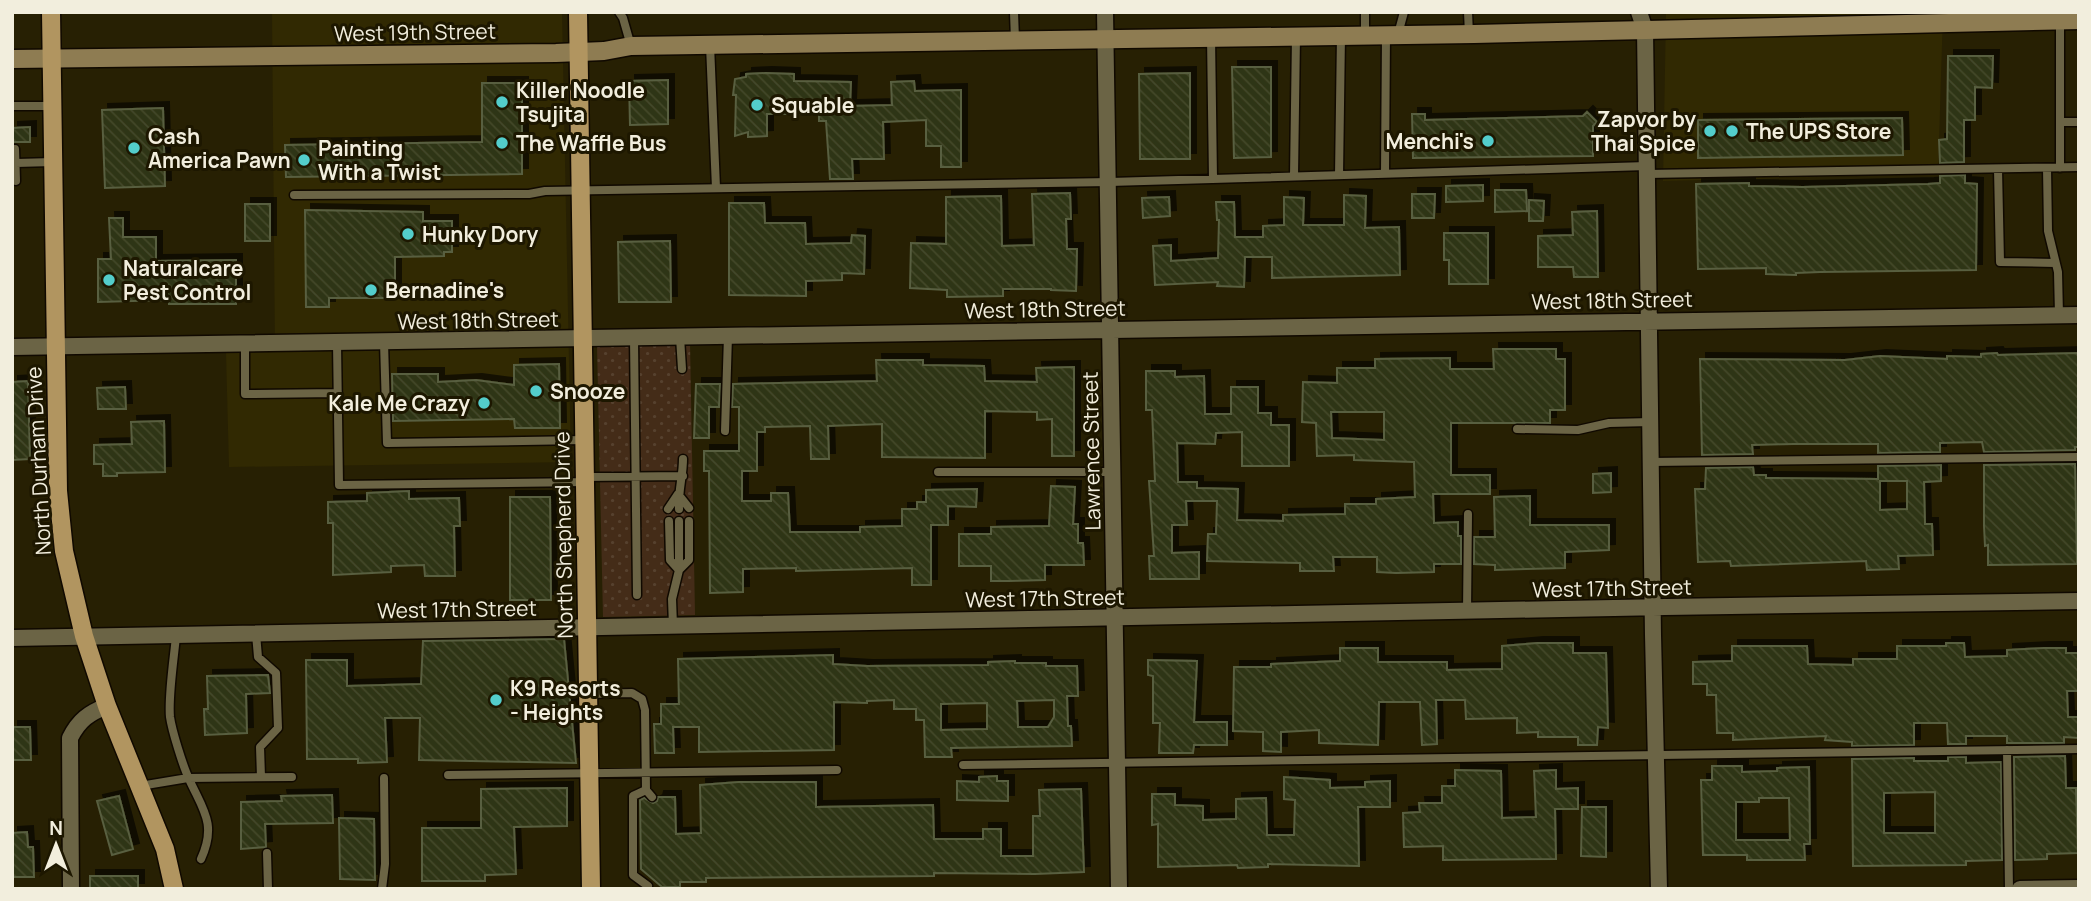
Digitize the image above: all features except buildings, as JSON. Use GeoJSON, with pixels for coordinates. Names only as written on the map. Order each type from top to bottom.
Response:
{"type":"FeatureCollection","features":[{"type":"Feature","properties":{"kind":"main road","name":"North Durham Drive"},"geometry":{"type":"LineString","coordinates":[[51,12],[58,491],[64,551],[84,636],[107,706],[166,849],[174,889]]}},
{"type":"Feature","properties":{"kind":"main road","name":"North Shepherd Drive"},"geometry":{"type":"LineString","coordinates":[[578,12],[591,889]]}},
{"type":"Feature","properties":{"kind":"street","name":"Lawrence Street"},"geometry":{"type":"LineString","coordinates":[[1105,12],[1110,182],[1119,889]]}},
{"type":"Feature","properties":{"kind":"street"},"geometry":{"type":"LineString","coordinates":[[1639,12],[1645,30],[1659,889]]}},
{"type":"Feature","properties":{"kind":"street","name":"West 19th Street"},"geometry":{"type":"LineString","coordinates":[[12,59],[578,52],[631,46],[1469,34],[2002,17],[2079,20]]}},
{"type":"Feature","properties":{"kind":"street","name":"West 18th Street"},"geometry":{"type":"LineString","coordinates":[[12,347],[2079,315]]}},
{"type":"Feature","properties":{"kind":"street","name":"West 17th Street"},"geometry":{"type":"LineString","coordinates":[[12,638],[2079,601]]}},
{"type":"Feature","properties":{"kind":"street"},"geometry":{"type":"LineString","coordinates":[[71,889],[70,738],[77,724],[90,713],[107,706]]}},
{"type":"Feature","properties":{"kind":"street"},"geometry":{"type":"LineString","coordinates":[[2021,889],[2078,888]]}},
{"type":"Feature","properties":{"kind":"lane"},"geometry":{"type":"LineString","coordinates":[[619,12],[631,46]]}},
{"type":"Feature","properties":{"kind":"lane"},"geometry":{"type":"LineString","coordinates":[[1014,12],[1014,40]]}},
{"type":"Feature","properties":{"kind":"lane"},"geometry":{"type":"LineString","coordinates":[[1365,12],[1366,35]]}},
{"type":"Feature","properties":{"kind":"lane"},"geometry":{"type":"LineString","coordinates":[[1385,173],[1392,34],[1404,12]]}},
{"type":"Feature","properties":{"kind":"lane"},"geometry":{"type":"LineString","coordinates":[[1468,12],[1469,34]]}},
{"type":"Feature","properties":{"kind":"lane"},"geometry":{"type":"LineString","coordinates":[[2060,21],[2060,168]]}},
{"type":"Feature","properties":{"kind":"lane"},"geometry":{"type":"LineString","coordinates":[[1339,175],[1341,35]]}},
{"type":"Feature","properties":{"kind":"lane"},"geometry":{"type":"LineString","coordinates":[[1294,176],[1296,36]]}},
{"type":"Feature","properties":{"kind":"lane"},"geometry":{"type":"LineString","coordinates":[[1211,37],[1213,178]]}},
{"type":"Feature","properties":{"kind":"lane"},"geometry":{"type":"LineString","coordinates":[[710,45],[716,188]]}},
{"type":"Feature","properties":{"kind":"lane"},"geometry":{"type":"LineString","coordinates":[[12,106],[52,106]]}},
{"type":"Feature","properties":{"kind":"lane"},"geometry":{"type":"LineString","coordinates":[[2060,122],[2079,122]]}},
{"type":"Feature","properties":{"kind":"lane"},"geometry":{"type":"LineString","coordinates":[[16,149],[16,181]]}},
{"type":"Feature","properties":{"kind":"lane"},"geometry":{"type":"LineString","coordinates":[[16,163],[53,162]]}},
{"type":"Feature","properties":{"kind":"lane"},"geometry":{"type":"LineString","coordinates":[[294,195],[1110,182],[1385,173],[2079,167]]}},
{"type":"Feature","properties":{"kind":"lane"},"geometry":{"type":"LineString","coordinates":[[2047,168],[2048,232],[2058,272],[2059,315]]}},
{"type":"Feature","properties":{"kind":"lane"},"geometry":{"type":"LineString","coordinates":[[1998,169],[2000,262],[2055,263]]}},
{"type":"Feature","properties":{"kind":"lane"},"geometry":{"type":"LineString","coordinates":[[726,431],[728,336]]}},
{"type":"Feature","properties":{"kind":"lane"},"geometry":{"type":"LineString","coordinates":[[680,337],[681,369]]}},
{"type":"Feature","properties":{"kind":"lane"},"geometry":{"type":"LineString","coordinates":[[634,338],[637,594]]}},
{"type":"Feature","properties":{"kind":"lane"},"geometry":{"type":"LineString","coordinates":[[384,342],[387,443],[584,440]]}},
{"type":"Feature","properties":{"kind":"lane"},"geometry":{"type":"LineString","coordinates":[[337,343],[339,485],[683,476]]}},
{"type":"Feature","properties":{"kind":"lane"},"geometry":{"type":"LineString","coordinates":[[245,344],[245,394],[338,393]]}},
{"type":"Feature","properties":{"kind":"lane"},"geometry":{"type":"LineString","coordinates":[[1517,429],[1578,430],[1609,423],[1651,422]]}},
{"type":"Feature","properties":{"kind":"lane"},"geometry":{"type":"LineString","coordinates":[[1651,462],[2079,457]]}},
{"type":"Feature","properties":{"kind":"lane"},"geometry":{"type":"LineString","coordinates":[[678,509],[683,459]]}},
{"type":"Feature","properties":{"kind":"lane"},"geometry":{"type":"LineString","coordinates":[[938,472],[1113,472]]}},
{"type":"Feature","properties":{"kind":"lane"},"geometry":{"type":"LineString","coordinates":[[678,494],[689,508]]}},
{"type":"Feature","properties":{"kind":"lane"},"geometry":{"type":"LineString","coordinates":[[668,509],[678,494]]}},
{"type":"Feature","properties":{"kind":"lane"},"geometry":{"type":"LineString","coordinates":[[1467,612],[1468,514]]}},
{"type":"Feature","properties":{"kind":"lane"},"geometry":{"type":"LineString","coordinates":[[669,521],[670,560],[679,570]]}},
{"type":"Feature","properties":{"kind":"lane"},"geometry":{"type":"LineString","coordinates":[[673,626],[672,599],[679,570],[679,521]]}},
{"type":"Feature","properties":{"kind":"lane"},"geometry":{"type":"LineString","coordinates":[[679,570],[690,560],[689,521]]}},
{"type":"Feature","properties":{"kind":"lane"},"geometry":{"type":"LineString","coordinates":[[256,634],[258,657],[276,673],[278,728],[260,747],[261,777]]}},
{"type":"Feature","properties":{"kind":"lane"},"geometry":{"type":"LineString","coordinates":[[176,636],[170,716],[188,778],[200,800],[209,826],[208,844],[201,859]]}},
{"type":"Feature","properties":{"kind":"lane"},"geometry":{"type":"LineString","coordinates":[[588,694],[632,693],[642,699],[645,710],[649,793],[633,796],[633,875],[649,885]]}},
{"type":"Feature","properties":{"kind":"lane"},"geometry":{"type":"LineString","coordinates":[[963,765],[1117,765],[2079,749]]}},
{"type":"Feature","properties":{"kind":"lane"},"geometry":{"type":"LineString","coordinates":[[2007,750],[2009,889]]}},
{"type":"Feature","properties":{"kind":"lane"},"geometry":{"type":"LineString","coordinates":[[448,775],[837,770]]}},
{"type":"Feature","properties":{"kind":"lane"},"geometry":{"type":"LineString","coordinates":[[140,786],[188,778],[292,777]]}},
{"type":"Feature","properties":{"kind":"lane"},"geometry":{"type":"LineString","coordinates":[[382,889],[385,864],[384,778]]}},
{"type":"Feature","properties":{"kind":"lane"},"geometry":{"type":"LineString","coordinates":[[267,853],[268,889]]}},
{"type":"Feature","properties":{"kind":"shaded area"},"geometry":{"type":"Polygon","coordinates":[[[272,12],[562,12],[571,462],[229,467],[226,353],[275,352],[272,12]]]}},
{"type":"Feature","properties":{"kind":"shaded area"},"geometry":{"type":"Polygon","coordinates":[[[1666,12],[1943,12],[1938,174],[1663,181],[1666,12]]]}},
{"type":"Feature","properties":{"kind":"shaded area"},"geometry":{"type":"Polygon","coordinates":[[[690,343],[695,615],[603,617],[597,345],[690,343]]]}},
{"type":"Feature","properties":{"kind":"place","name":"Killer Noodle Tsujita"},"geometry":{"type":"Point","coordinates":[502,102]}},
{"type":"Feature","properties":{"kind":"place","name":"Squable"},"geometry":{"type":"Point","coordinates":[757,105]}},
{"type":"Feature","properties":{"kind":"place","name":"Zapvor by Thai Spice"},"geometry":{"type":"Point","coordinates":[1710,131]}},
{"type":"Feature","properties":{"kind":"place","name":"The UPS Store"},"geometry":{"type":"Point","coordinates":[1732,131]}},
{"type":"Feature","properties":{"kind":"place","name":"Menchi's"},"geometry":{"type":"Point","coordinates":[1488,141]}},
{"type":"Feature","properties":{"kind":"place","name":"The Waffle Bus"},"geometry":{"type":"Point","coordinates":[502,143]}},
{"type":"Feature","properties":{"kind":"place","name":"Cash America Pawn"},"geometry":{"type":"Point","coordinates":[134,148]}},
{"type":"Feature","properties":{"kind":"place","name":"Painting With a Twist"},"geometry":{"type":"Point","coordinates":[304,160]}},
{"type":"Feature","properties":{"kind":"place","name":"Hunky Dory"},"geometry":{"type":"Point","coordinates":[408,234]}},
{"type":"Feature","properties":{"kind":"place","name":"Naturalcare Pest Control"},"geometry":{"type":"Point","coordinates":[109,280]}},
{"type":"Feature","properties":{"kind":"place","name":"Bernadine's"},"geometry":{"type":"Point","coordinates":[371,290]}},
{"type":"Feature","properties":{"kind":"place","name":"Snooze"},"geometry":{"type":"Point","coordinates":[536,391]}},
{"type":"Feature","properties":{"kind":"place","name":"Kale Me Crazy"},"geometry":{"type":"Point","coordinates":[484,403]}},
{"type":"Feature","properties":{"kind":"place","name":"K9 Resorts - Heights"},"geometry":{"type":"Point","coordinates":[496,700]}}]}
